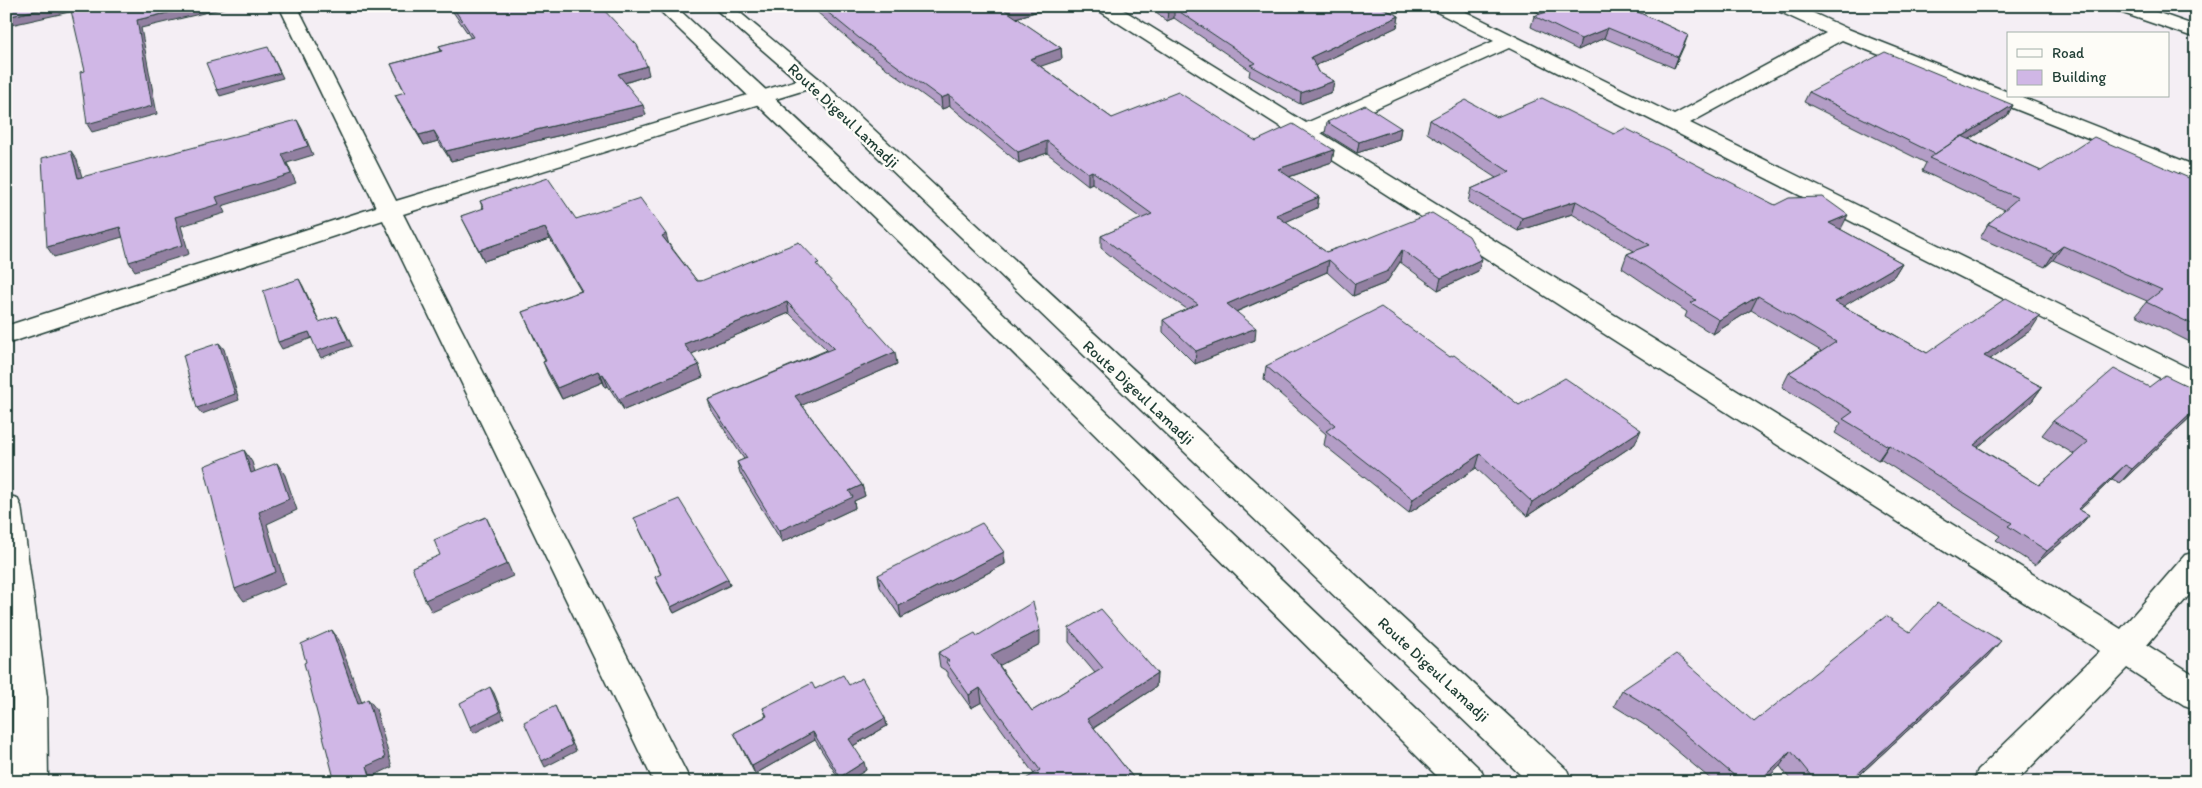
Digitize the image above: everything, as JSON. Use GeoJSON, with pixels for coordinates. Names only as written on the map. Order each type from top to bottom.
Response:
{"type":"FeatureCollection","features":[{"type":"Feature","properties":{"kind":"street"},"geometry":{"type":"LineString","coordinates":[[288,6],[391,210],[673,782]]}},
{"type":"Feature","properties":{"kind":"street"},"geometry":{"type":"LineString","coordinates":[[664,6],[763,97],[1078,401],[1468,782]]}},
{"type":"Feature","properties":{"kind":"street","name":"Route Digeul Lamadji"},"geometry":{"type":"LineString","coordinates":[[721,6],[810,82],[1554,782]]}},
{"type":"Feature","properties":{"kind":"street"},"geometry":{"type":"LineString","coordinates":[[1104,6],[1302,133],[2196,694]]}},
{"type":"Feature","properties":{"kind":"street"},"geometry":{"type":"LineString","coordinates":[[1439,6],[1507,42],[2196,384]]}},
{"type":"Feature","properties":{"kind":"street"},"geometry":{"type":"LineString","coordinates":[[1782,6],[1840,33],[2196,174]]}},
{"type":"Feature","properties":{"kind":"street"},"geometry":{"type":"LineString","coordinates":[[1803,15],[1823,6]]}},
{"type":"Feature","properties":{"kind":"street"},"geometry":{"type":"LineString","coordinates":[[2120,6],[2196,32]]}},
{"type":"Feature","properties":{"kind":"street"},"geometry":{"type":"LineString","coordinates":[[1673,124],[1840,33]]}},
{"type":"Feature","properties":{"kind":"street"},"geometry":{"type":"LineString","coordinates":[[1302,133],[1507,42]]}},
{"type":"Feature","properties":{"kind":"street"},"geometry":{"type":"LineString","coordinates":[[6,335],[391,210],[810,82]]}},
{"type":"Feature","properties":{"kind":"street"},"geometry":{"type":"LineString","coordinates":[[6,506],[18,697],[30,782]]}},
{"type":"Feature","properties":{"kind":"street"},"geometry":{"type":"LineString","coordinates":[[1991,782],[2125,648],[2196,564]]}},
{"type":"Feature","properties":{"kind":"building"},"geometry":{"type":"Polygon","coordinates":[[[6,6],[56,6],[6,17],[6,6]]]}},
{"type":"Feature","properties":{"kind":"building"},"geometry":{"type":"Polygon","coordinates":[[[70,6],[197,6],[137,20],[152,106],[87,124],[80,72],[85,71],[70,6]]]}},
{"type":"Feature","properties":{"kind":"building"},"geometry":{"type":"Polygon","coordinates":[[[452,6],[580,6],[585,10],[600,6],[637,45],[647,66],[618,74],[643,105],[446,151],[434,131],[419,135],[395,95],[405,92],[391,64],[442,51],[439,46],[473,37],[452,6]]]}},
{"type":"Feature","properties":{"kind":"building"},"geometry":{"type":"Polygon","coordinates":[[[820,6],[1018,6],[1005,10],[1061,48],[1030,59],[1112,118],[1178,92],[1256,141],[1293,124],[1334,150],[1278,169],[1319,197],[1276,215],[1326,252],[1367,239],[1432,213],[1469,236],[1482,259],[1441,278],[1402,250],[1388,271],[1355,284],[1329,260],[1227,304],[1256,328],[1196,351],[1163,320],[1198,304],[1101,236],[1152,214],[1092,171],[1088,173],[1047,141],[1018,152],[949,95],[941,98],[859,38],[820,6]]]}},
{"type":"Feature","properties":{"kind":"building"},"geometry":{"type":"Polygon","coordinates":[[[1163,6],[1378,6],[1399,16],[1311,57],[1318,72],[1334,81],[1301,93],[1250,65],[1256,63],[1174,8],[1168,10],[1163,6]]]}},
{"type":"Feature","properties":{"kind":"building"},"geometry":{"type":"Polygon","coordinates":[[[1547,6],[1625,6],[1688,35],[1678,57],[1608,28],[1581,39],[1534,16],[1553,10],[1547,6]]]}},
{"type":"Feature","properties":{"kind":"building"},"geometry":{"type":"Polygon","coordinates":[[[268,47],[280,73],[217,90],[206,63],[268,47]]]}},
{"type":"Feature","properties":{"kind":"building"},"geometry":{"type":"Polygon","coordinates":[[[1885,52],[2013,105],[1935,154],[1809,92],[1885,52]]]}},
{"type":"Feature","properties":{"kind":"building"},"geometry":{"type":"Polygon","coordinates":[[[1542,98],[1614,134],[1625,128],[1775,205],[1789,198],[1823,197],[1848,215],[1829,223],[1902,263],[1835,302],[1927,353],[2006,298],[2040,316],[1984,356],[2042,387],[1974,445],[2039,485],[2088,442],[2053,421],[2114,369],[2149,387],[2165,375],[2196,390],[2196,409],[2132,469],[2125,465],[2078,509],[2089,515],[2047,551],[2008,526],[2012,523],[1889,445],[1843,419],[1853,412],[1789,373],[1836,342],[1758,296],[1719,320],[1691,303],[1696,300],[1627,254],[1650,245],[1576,201],[1522,218],[1471,189],[1510,172],[1430,120],[1466,100],[1497,117],[1542,98]]]}},
{"type":"Feature","properties":{"kind":"building"},"geometry":{"type":"Polygon","coordinates":[[[1365,105],[1401,128],[1359,142],[1327,122],[1365,105]]]}},
{"type":"Feature","properties":{"kind":"building"},"geometry":{"type":"Polygon","coordinates":[[[297,120],[308,146],[282,154],[291,174],[216,197],[219,204],[175,217],[183,245],[129,262],[120,227],[47,247],[42,158],[71,151],[78,178],[297,120]]]}},
{"type":"Feature","properties":{"kind":"building"},"geometry":{"type":"Polygon","coordinates":[[[1962,136],[2041,171],[2094,137],[2196,181],[2196,326],[2146,302],[2162,290],[2063,246],[2054,253],[1988,224],[2018,198],[1929,158],[1962,136]]]}},
{"type":"Feature","properties":{"kind":"building"},"geometry":{"type":"Polygon","coordinates":[[[548,178],[576,219],[640,198],[666,234],[662,236],[697,281],[799,242],[819,263],[816,264],[895,352],[795,396],[862,485],[849,491],[853,497],[779,531],[737,462],[747,458],[708,400],[834,348],[787,302],[684,344],[699,365],[619,399],[603,374],[601,375],[598,371],[557,388],[543,362],[546,361],[522,312],[582,291],[545,228],[479,250],[461,216],[484,208],[480,201],[548,178]]]}},
{"type":"Feature","properties":{"kind":"building"},"geometry":{"type":"Polygon","coordinates":[[[299,279],[319,322],[337,316],[348,340],[317,351],[309,332],[278,342],[263,291],[299,279]]]}},
{"type":"Feature","properties":{"kind":"building"},"geometry":{"type":"Polygon","coordinates":[[[1381,307],[1450,357],[1454,355],[1519,405],[1565,378],[1641,430],[1532,502],[1480,454],[1413,499],[1326,431],[1335,425],[1266,366],[1381,307]]]}},
{"type":"Feature","properties":{"kind":"building"},"geometry":{"type":"Polygon","coordinates":[[[219,343],[235,394],[197,408],[183,355],[219,343]]]}},
{"type":"Feature","properties":{"kind":"building"},"geometry":{"type":"Polygon","coordinates":[[[244,450],[251,473],[277,463],[289,499],[259,512],[276,572],[235,589],[204,466],[244,450]]]}},
{"type":"Feature","properties":{"kind":"building"},"geometry":{"type":"Polygon","coordinates":[[[679,499],[728,579],[671,607],[655,577],[661,574],[634,518],[679,499]]]}},
{"type":"Feature","properties":{"kind":"building"},"geometry":{"type":"Polygon","coordinates":[[[486,517],[507,564],[425,600],[412,567],[440,555],[434,540],[486,517]]]}},
{"type":"Feature","properties":{"kind":"building"},"geometry":{"type":"Polygon","coordinates":[[[982,523],[1004,552],[899,606],[878,575],[982,523]]]}},
{"type":"Feature","properties":{"kind":"building"},"geometry":{"type":"Polygon","coordinates":[[[1033,602],[1040,630],[991,655],[1032,711],[1103,668],[1069,628],[1101,609],[1157,673],[1087,719],[1135,780],[1133,782],[1021,782],[1040,770],[980,688],[969,695],[946,662],[949,661],[938,653],[975,633],[977,636],[1033,602]]]}},
{"type":"Feature","properties":{"kind":"building"},"geometry":{"type":"Polygon","coordinates":[[[1937,603],[2001,641],[1849,782],[1816,782],[1791,751],[1758,782],[1742,782],[1660,713],[1622,690],[1676,654],[1754,722],[1886,616],[1910,632],[1937,603]]]}},
{"type":"Feature","properties":{"kind":"building"},"geometry":{"type":"Polygon","coordinates":[[[332,630],[358,704],[368,699],[385,758],[367,766],[372,782],[335,782],[304,663],[306,662],[301,644],[332,630]]]}},
{"type":"Feature","properties":{"kind":"building"},"geometry":{"type":"Polygon","coordinates":[[[843,675],[849,685],[862,678],[885,718],[849,739],[864,762],[840,777],[813,732],[752,766],[734,733],[767,716],[763,708],[812,683],[815,689],[843,675]]]}},
{"type":"Feature","properties":{"kind":"building"},"geometry":{"type":"Polygon","coordinates":[[[490,687],[500,712],[470,727],[460,703],[490,687]]]}},
{"type":"Feature","properties":{"kind":"building"},"geometry":{"type":"Polygon","coordinates":[[[555,706],[572,745],[542,761],[524,722],[555,706]]]}},
{"type":"Feature","properties":{"kind":"building"},"geometry":{"type":"Polygon","coordinates":[[[262,777],[263,782],[253,782],[262,777]]]}}]}
